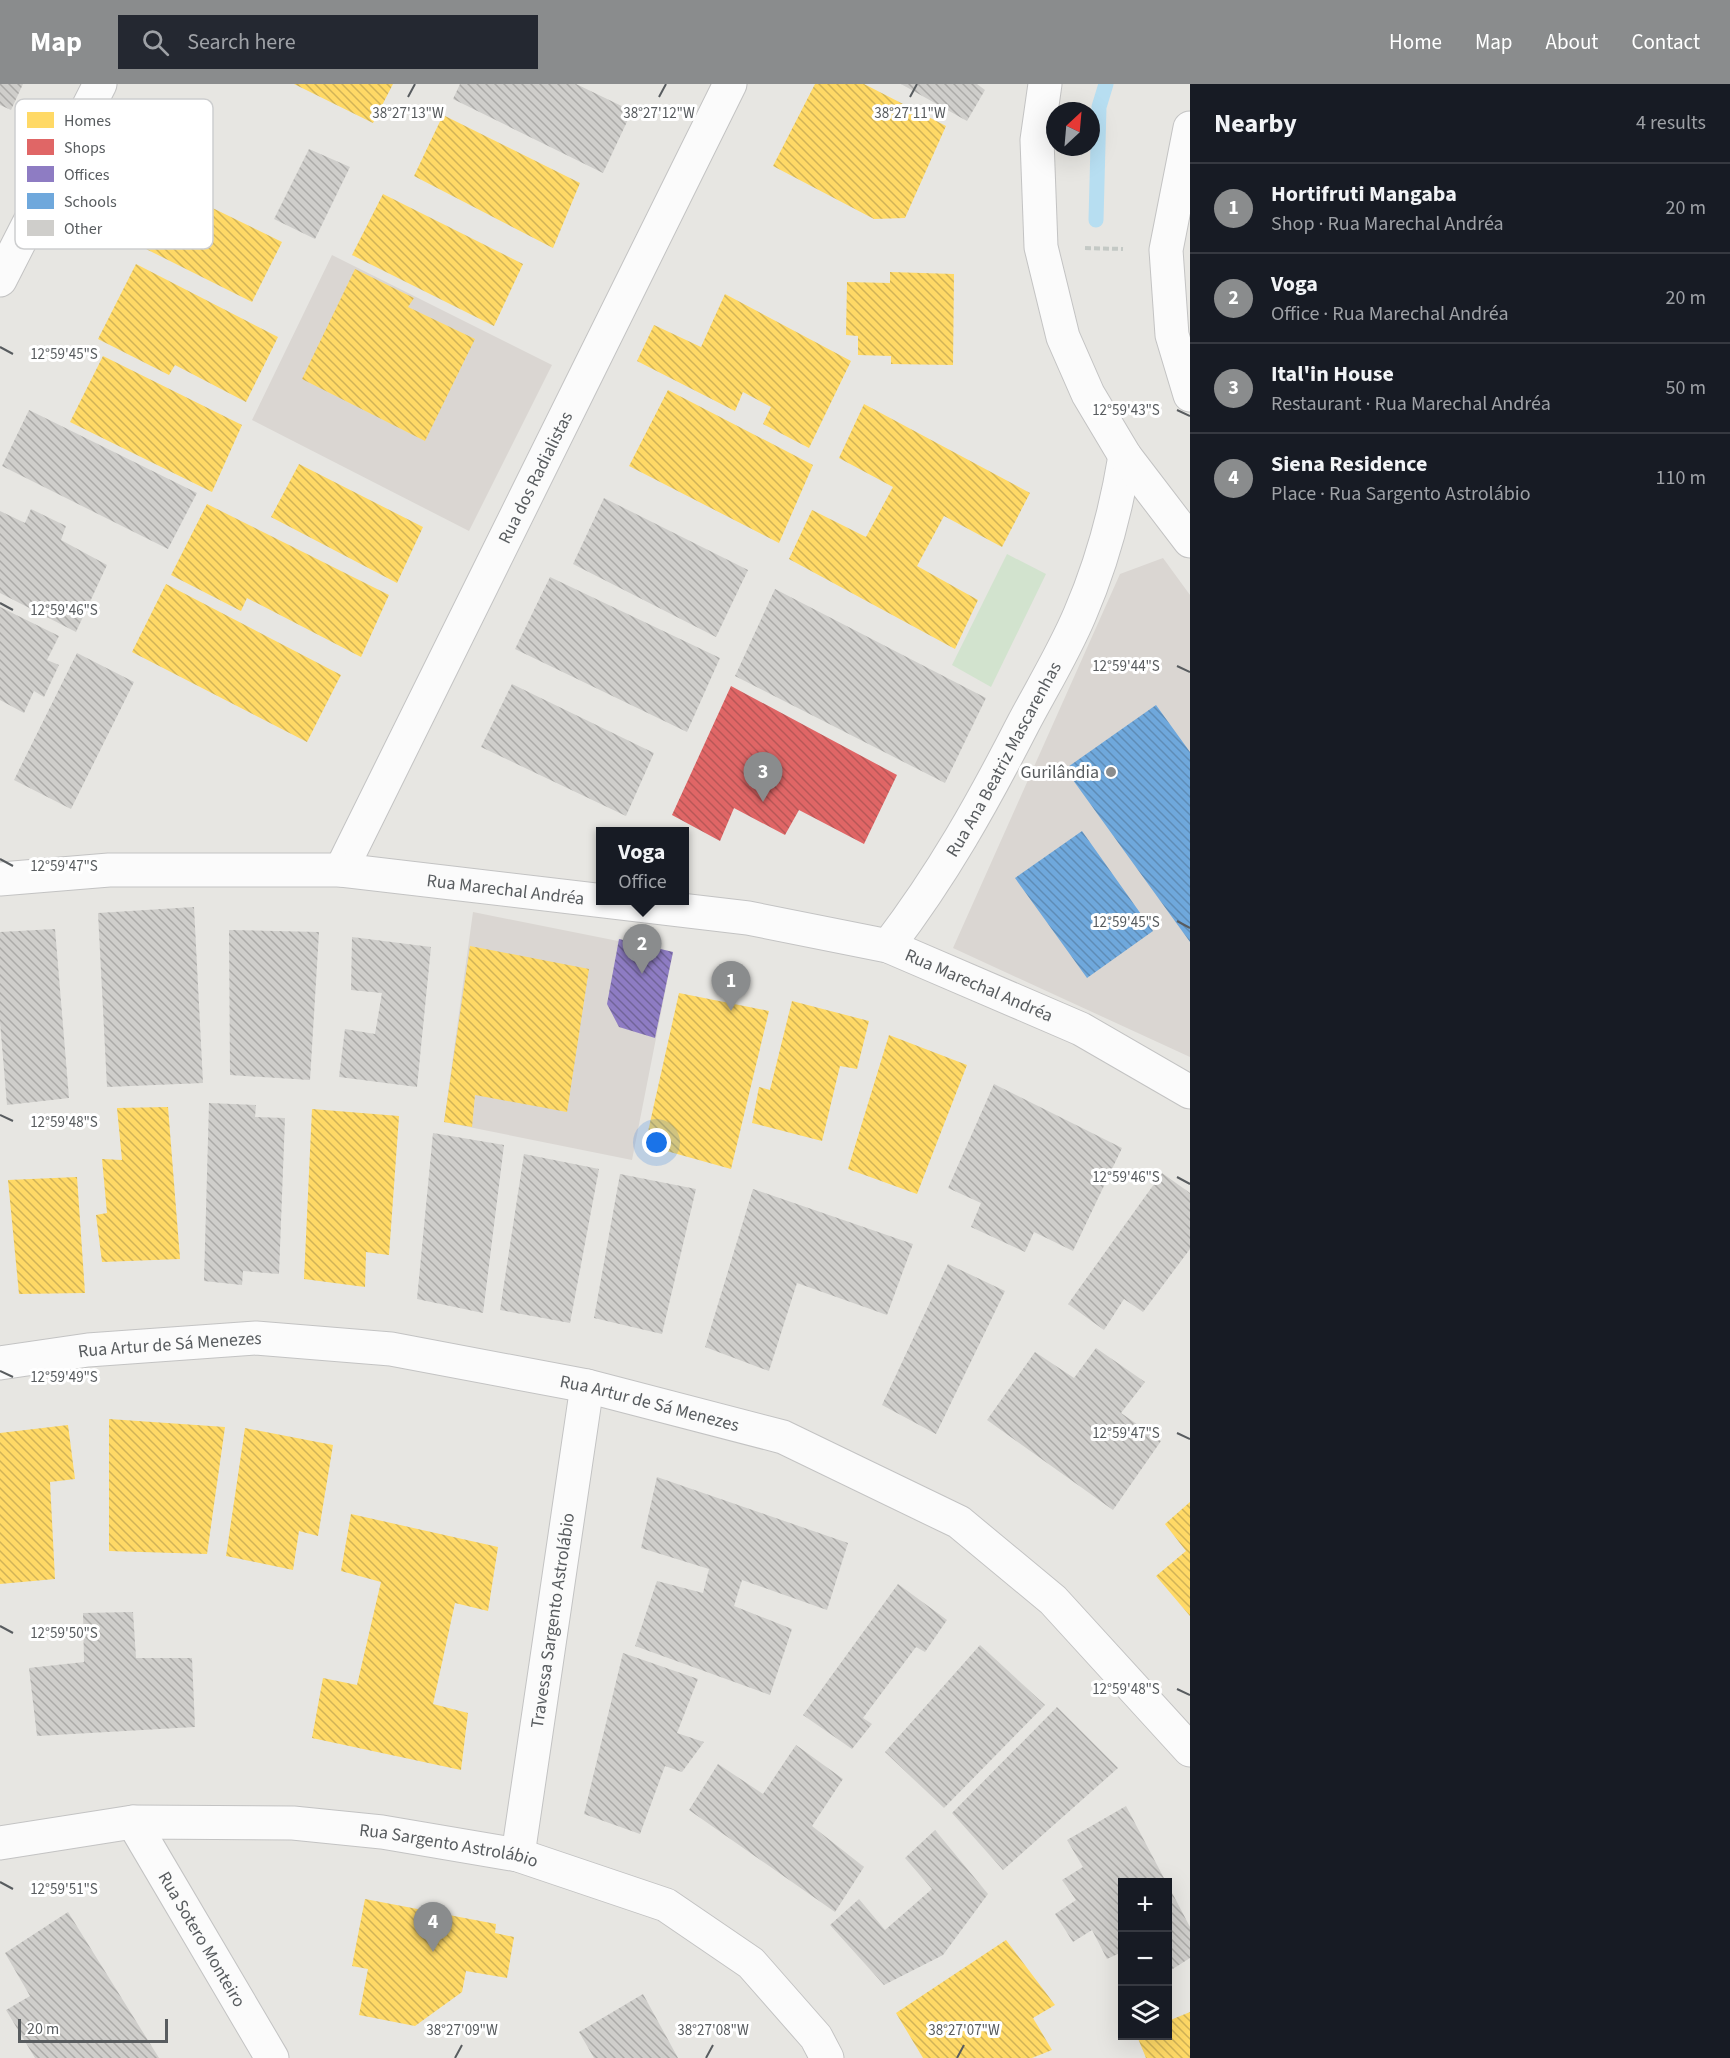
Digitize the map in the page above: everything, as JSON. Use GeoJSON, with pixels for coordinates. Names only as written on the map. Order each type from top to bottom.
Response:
{"type":"FeatureCollection","features":[{"type":"Feature","properties":{"kind":"street"},"geometry":{"type":"LineString","coordinates":[[92,99],[100,84]]}},
{"type":"Feature","properties":{"kind":"street","name":"Rua dos Radialistas"},"geometry":{"type":"LineString","coordinates":[[341,870],[730,84]]}},
{"type":"Feature","properties":{"kind":"street"},"geometry":{"type":"LineString","coordinates":[[1045,84],[1037,140],[1041,247],[1064,337],[1088,394],[1125,456],[1190,541]]}},
{"type":"Feature","properties":{"kind":"street"},"geometry":{"type":"LineString","coordinates":[[1190,128],[1166,250],[1172,335],[1190,395]]}},
{"type":"Feature","properties":{"kind":"street"},"geometry":{"type":"LineString","coordinates":[[0,280],[16,249]]}},
{"type":"Feature","properties":{"kind":"street","name":"Rua Ana Beatriz Mascarenhas"},"geometry":{"type":"LineString","coordinates":[[888,946],[927,895],[959,844],[1079,616],[1101,561],[1116,509],[1125,456]]}},
{"type":"Feature","properties":{"kind":"street","name":"Rua Marechal Andréa"},"geometry":{"type":"LineString","coordinates":[[0,879],[109,870],[341,870],[596,900]]}},
{"type":"Feature","properties":{"kind":"street","name":"Rua Marechal Andréa"},"geometry":{"type":"LineString","coordinates":[[638,905],[748,918],[888,946],[1081,1029],[1190,1092]]}},
{"type":"Feature","properties":{"kind":"street","name":"Rua Artur de Sá Menezes"},"geometry":{"type":"LineString","coordinates":[[0,1363],[88,1350],[256,1338],[391,1349],[586,1386],[783,1437],[959,1522],[1053,1600],[1190,1750]]}},
{"type":"Feature","properties":{"kind":"street","name":"Travessa Sargento Astrolábio"},"geometry":{"type":"LineString","coordinates":[[518,1855],[586,1386]]}},
{"type":"Feature","properties":{"kind":"street","name":"Rua Sargento Astrolábio"},"geometry":{"type":"LineString","coordinates":[[0,1843],[133,1822],[293,1823],[382,1832],[518,1855],[666,1905],[751,1963],[816,2037],[827,2058]]}},
{"type":"Feature","properties":{"kind":"street","name":"Rua Sotero Monteiro"},"geometry":{"type":"LineString","coordinates":[[133,1822],[272,2058]]}},
{"type":"Feature","properties":{"kind":"shaded area"},"geometry":{"type":"Polygon","coordinates":[[[332,255],[552,365],[469,531],[252,420],[332,255]]]}},
{"type":"Feature","properties":{"kind":"shaded area","name":"Gurilândia"},"geometry":{"type":"Polygon","coordinates":[[[1163,558],[1190,595],[1190,1057],[953,948],[1120,574],[1163,558]]]}},
{"type":"Feature","properties":{"kind":"shaded area"},"geometry":{"type":"Polygon","coordinates":[[[473,912],[673,952],[632,1160],[444,1122],[473,912]]]}},
{"type":"Feature","properties":{"kind":"green space"},"geometry":{"type":"Polygon","coordinates":[[[1007,554],[1046,574],[991,687],[952,665],[1007,554]]]}},
{"type":"Feature","properties":{"kind":"building: Homes"},"geometry":{"type":"Polygon","coordinates":[[[294,84],[393,84],[373,123],[294,84]]]}},
{"type":"Feature","properties":{"kind":"building: Homes"},"geometry":{"type":"Polygon","coordinates":[[[815,84],[864,84],[946,126],[905,218],[874,219],[773,166],[815,84]]]}},
{"type":"Feature","properties":{"kind":"building: Homes"},"geometry":{"type":"Polygon","coordinates":[[[443,115],[580,183],[553,248],[414,176],[443,115]]]}},
{"type":"Feature","properties":{"kind":"building: Homes"},"geometry":{"type":"Polygon","coordinates":[[[383,194],[523,264],[494,326],[352,255],[383,194]]]}},
{"type":"Feature","properties":{"kind":"building: Homes"},"geometry":{"type":"Polygon","coordinates":[[[213,208],[282,242],[252,302],[146,249],[213,249],[213,208]]]}},
{"type":"Feature","properties":{"kind":"building: Homes"},"geometry":{"type":"Polygon","coordinates":[[[136,264],[278,337],[246,402],[175,365],[169,375],[98,339],[136,264]]]}},
{"type":"Feature","properties":{"kind":"building: Homes"},"geometry":{"type":"Polygon","coordinates":[[[355,269],[414,298],[408,307],[475,339],[425,441],[302,379],[355,269]]]}},
{"type":"Feature","properties":{"kind":"building: Homes"},"geometry":{"type":"Polygon","coordinates":[[[890,272],[954,274],[953,365],[891,364],[891,356],[858,355],[858,336],[846,335],[847,282],[890,283],[890,272]]]}},
{"type":"Feature","properties":{"kind":"building: Homes"},"geometry":{"type":"Polygon","coordinates":[[[725,294],[851,361],[809,448],[763,424],[771,407],[743,392],[735,411],[637,361],[654,325],[701,347],[725,294]]]}},
{"type":"Feature","properties":{"kind":"building: Homes"},"geometry":{"type":"Polygon","coordinates":[[[103,356],[242,425],[212,492],[70,422],[103,356]]]}},
{"type":"Feature","properties":{"kind":"building: Homes"},"geometry":{"type":"Polygon","coordinates":[[[668,390],[813,465],[779,543],[629,466],[668,390]]]}},
{"type":"Feature","properties":{"kind":"building: Homes"},"geometry":{"type":"Polygon","coordinates":[[[864,404],[1030,493],[1002,547],[944,516],[917,566],[978,600],[955,649],[789,559],[812,510],[866,537],[893,487],[839,458],[864,404]]]}},
{"type":"Feature","properties":{"kind":"building: Homes"},"geometry":{"type":"Polygon","coordinates":[[[299,464],[423,527],[397,583],[271,517],[299,464]]]}},
{"type":"Feature","properties":{"kind":"building: Homes"},"geometry":{"type":"Polygon","coordinates":[[[207,504],[389,595],[361,657],[247,598],[241,611],[171,575],[207,504]]]}},
{"type":"Feature","properties":{"kind":"building: Homes"},"geometry":{"type":"Polygon","coordinates":[[[166,584],[341,675],[307,742],[132,652],[166,584]]]}},
{"type":"Feature","properties":{"kind":"building: Homes"},"geometry":{"type":"Polygon","coordinates":[[[470,946],[589,969],[567,1112],[475,1095],[472,1127],[444,1122],[470,946]]]}},
{"type":"Feature","properties":{"kind":"building: Homes"},"geometry":{"type":"Polygon","coordinates":[[[679,993],[769,1011],[731,1169],[645,1145],[679,993]]]}},
{"type":"Feature","properties":{"kind":"building: Homes"},"geometry":{"type":"Polygon","coordinates":[[[792,1001],[869,1021],[857,1069],[840,1066],[822,1141],[752,1123],[759,1087],[770,1090],[792,1001]]]}},
{"type":"Feature","properties":{"kind":"building: Homes"},"geometry":{"type":"Polygon","coordinates":[[[889,1035],[967,1065],[917,1194],[848,1169],[889,1035]]]}},
{"type":"Feature","properties":{"kind":"building: Homes"},"geometry":{"type":"Polygon","coordinates":[[[168,1107],[180,1259],[102,1262],[96,1215],[107,1213],[102,1159],[122,1160],[117,1108],[168,1107]]]}},
{"type":"Feature","properties":{"kind":"building: Homes"},"geometry":{"type":"Polygon","coordinates":[[[312,1109],[399,1116],[389,1255],[366,1252],[365,1287],[304,1279],[312,1109]]]}},
{"type":"Feature","properties":{"kind":"building: Homes"},"geometry":{"type":"Polygon","coordinates":[[[77,1177],[85,1293],[19,1294],[8,1180],[77,1177]]]}},
{"type":"Feature","properties":{"kind":"building: Homes"},"geometry":{"type":"Polygon","coordinates":[[[109,1419],[225,1427],[207,1554],[109,1551],[109,1419]]]}},
{"type":"Feature","properties":{"kind":"building: Homes"},"geometry":{"type":"Polygon","coordinates":[[[68,1425],[75,1479],[50,1482],[55,1579],[0,1584],[0,1433],[68,1425]]]}},
{"type":"Feature","properties":{"kind":"building: Homes"},"geometry":{"type":"Polygon","coordinates":[[[245,1428],[333,1445],[318,1536],[299,1531],[293,1570],[226,1556],[245,1428]]]}},
{"type":"Feature","properties":{"kind":"building: Homes"},"geometry":{"type":"Polygon","coordinates":[[[1190,1502],[1190,1616],[1156,1576],[1186,1551],[1165,1524],[1190,1502]]]}},
{"type":"Feature","properties":{"kind":"building: Homes"},"geometry":{"type":"Polygon","coordinates":[[[351,1514],[498,1547],[488,1611],[455,1603],[433,1704],[468,1713],[461,1770],[312,1738],[323,1678],[357,1685],[381,1582],[341,1571],[351,1514]]]}},
{"type":"Feature","properties":{"kind":"building: Homes"},"geometry":{"type":"Polygon","coordinates":[[[365,1899],[496,1924],[495,1933],[514,1937],[507,1978],[466,1971],[462,1992],[415,2026],[359,2015],[368,1969],[352,1966],[365,1899]]]}},
{"type":"Feature","properties":{"kind":"building: Homes"},"geometry":{"type":"Polygon","coordinates":[[[1006,1940],[1055,2005],[1033,2018],[1052,2050],[1032,2058],[923,2058],[896,2013],[1006,1940]]]}},
{"type":"Feature","properties":{"kind":"building: Homes"},"geometry":{"type":"Polygon","coordinates":[[[1190,2012],[1190,2058],[1146,2058],[1139,2040],[1172,2040],[1172,2019],[1190,2012]]]}},
{"type":"Feature","properties":{"kind":"building: Shops"},"geometry":{"type":"Polygon","coordinates":[[[731,686],[897,775],[864,844],[799,810],[785,835],[734,808],[720,841],[672,815],[731,686]]]}},
{"type":"Feature","properties":{"kind":"building: Offices"},"geometry":{"type":"Polygon","coordinates":[[[619,939],[673,952],[655,1038],[619,1027],[607,1004],[619,939]]]}},
{"type":"Feature","properties":{"kind":"building: Schools"},"geometry":{"type":"Polygon","coordinates":[[[1156,705],[1190,752],[1190,942],[1065,769],[1156,705]]]}},
{"type":"Feature","properties":{"kind":"building: Schools"},"geometry":{"type":"Polygon","coordinates":[[[1082,831],[1153,931],[1087,978],[1015,878],[1082,831]]]}},
{"type":"Feature","properties":{"kind":"building: Other"},"geometry":{"type":"Polygon","coordinates":[[[0,84],[23,84],[11,110],[0,105],[0,84]]]}},
{"type":"Feature","properties":{"kind":"building: Other"},"geometry":{"type":"Polygon","coordinates":[[[460,84],[576,84],[632,111],[603,173],[453,99],[460,84]]]}},
{"type":"Feature","properties":{"kind":"building: Other"},"geometry":{"type":"Polygon","coordinates":[[[901,84],[977,84],[985,90],[967,121],[901,84]]]}},
{"type":"Feature","properties":{"kind":"building: Other"},"geometry":{"type":"Polygon","coordinates":[[[309,149],[350,167],[315,239],[274,219],[309,149]]]}},
{"type":"Feature","properties":{"kind":"building: Other"},"geometry":{"type":"Polygon","coordinates":[[[29,410],[197,493],[168,549],[2,466],[29,410]]]}},
{"type":"Feature","properties":{"kind":"building: Other"},"geometry":{"type":"Polygon","coordinates":[[[604,498],[748,570],[716,637],[573,564],[604,498]]]}},
{"type":"Feature","properties":{"kind":"building: Other"},"geometry":{"type":"Polygon","coordinates":[[[31,509],[66,526],[61,540],[107,565],[76,632],[0,593],[0,511],[25,523],[31,509]]]}},
{"type":"Feature","properties":{"kind":"building: Other"},"geometry":{"type":"Polygon","coordinates":[[[550,577],[720,658],[687,732],[515,649],[550,577]]]}},
{"type":"Feature","properties":{"kind":"building: Other"},"geometry":{"type":"Polygon","coordinates":[[[775,589],[986,698],[945,783],[735,676],[775,589]]]}},
{"type":"Feature","properties":{"kind":"building: Other"},"geometry":{"type":"Polygon","coordinates":[[[0,607],[59,636],[47,660],[59,665],[44,697],[34,691],[24,713],[0,700],[0,607]]]}},
{"type":"Feature","properties":{"kind":"building: Other"},"geometry":{"type":"Polygon","coordinates":[[[77,653],[134,682],[71,809],[14,780],[77,653]]]}},
{"type":"Feature","properties":{"kind":"building: Other"},"geometry":{"type":"Polygon","coordinates":[[[512,684],[654,753],[626,816],[481,747],[512,684]]]}},
{"type":"Feature","properties":{"kind":"building: Other"},"geometry":{"type":"Polygon","coordinates":[[[194,907],[203,1083],[107,1087],[98,913],[194,907]]]}},
{"type":"Feature","properties":{"kind":"building: Other"},"geometry":{"type":"Polygon","coordinates":[[[55,929],[69,1098],[7,1105],[0,1022],[0,932],[55,929]]]}},
{"type":"Feature","properties":{"kind":"building: Other"},"geometry":{"type":"Polygon","coordinates":[[[229,930],[319,932],[310,1080],[230,1075],[229,930]]]}},
{"type":"Feature","properties":{"kind":"building: Other"},"geometry":{"type":"Polygon","coordinates":[[[352,937],[431,947],[417,1087],[339,1077],[345,1029],[375,1034],[382,993],[351,990],[352,937]]]}},
{"type":"Feature","properties":{"kind":"building: Other"},"geometry":{"type":"Polygon","coordinates":[[[994,1084],[1122,1148],[1073,1251],[1034,1232],[1025,1252],[971,1227],[981,1203],[948,1188],[994,1084]]]}},
{"type":"Feature","properties":{"kind":"building: Other"},"geometry":{"type":"Polygon","coordinates":[[[209,1103],[256,1105],[255,1117],[285,1118],[279,1274],[243,1271],[242,1285],[204,1281],[209,1103]]]}},
{"type":"Feature","properties":{"kind":"building: Other"},"geometry":{"type":"Polygon","coordinates":[[[433,1133],[504,1145],[483,1313],[417,1299],[433,1133]]]}},
{"type":"Feature","properties":{"kind":"building: Other"},"geometry":{"type":"Polygon","coordinates":[[[524,1154],[599,1169],[570,1323],[500,1310],[524,1154]]]}},
{"type":"Feature","properties":{"kind":"building: Other"},"geometry":{"type":"Polygon","coordinates":[[[1162,1173],[1190,1193],[1190,1249],[1143,1312],[1124,1299],[1104,1330],[1068,1304],[1162,1173]]]}},
{"type":"Feature","properties":{"kind":"building: Other"},"geometry":{"type":"Polygon","coordinates":[[[620,1174],[696,1189],[662,1334],[594,1318],[620,1174]]]}},
{"type":"Feature","properties":{"kind":"building: Other"},"geometry":{"type":"Polygon","coordinates":[[[753,1189],[913,1244],[887,1315],[797,1283],[769,1371],[705,1347],[753,1189]]]}},
{"type":"Feature","properties":{"kind":"building: Other"},"geometry":{"type":"Polygon","coordinates":[[[948,1264],[1005,1291],[936,1434],[882,1405],[948,1264]]]}},
{"type":"Feature","properties":{"kind":"building: Other"},"geometry":{"type":"Polygon","coordinates":[[[1096,1348],[1145,1382],[1121,1413],[1161,1441],[1113,1510],[987,1420],[1035,1352],[1074,1378],[1096,1348]]]}},
{"type":"Feature","properties":{"kind":"building: Other"},"geometry":{"type":"Polygon","coordinates":[[[657,1477],[848,1543],[827,1610],[742,1580],[734,1606],[792,1629],[770,1695],[635,1646],[657,1581],[703,1593],[709,1569],[641,1548],[657,1477]]]}},
{"type":"Feature","properties":{"kind":"building: Other"},"geometry":{"type":"Polygon","coordinates":[[[898,1584],[947,1620],[925,1652],[916,1647],[863,1718],[872,1724],[852,1749],[803,1715],[898,1584]]]}},
{"type":"Feature","properties":{"kind":"building: Other"},"geometry":{"type":"Polygon","coordinates":[[[133,1612],[136,1658],[192,1658],[195,1727],[37,1736],[29,1668],[84,1662],[83,1613],[133,1612]]]}},
{"type":"Feature","properties":{"kind":"building: Other"},"geometry":{"type":"Polygon","coordinates":[[[980,1645],[1045,1705],[944,1808],[885,1752],[980,1645]]]}},
{"type":"Feature","properties":{"kind":"building: Other"},"geometry":{"type":"Polygon","coordinates":[[[623,1653],[698,1679],[677,1733],[704,1742],[682,1772],[665,1766],[640,1834],[584,1814],[623,1653]]]}},
{"type":"Feature","properties":{"kind":"building: Other"},"geometry":{"type":"Polygon","coordinates":[[[1057,1707],[1118,1768],[1003,1870],[952,1813],[1057,1707]]]}},
{"type":"Feature","properties":{"kind":"building: Other"},"geometry":{"type":"Polygon","coordinates":[[[796,1745],[843,1779],[812,1826],[864,1867],[835,1912],[689,1810],[718,1764],[763,1794],[796,1745]]]}},
{"type":"Feature","properties":{"kind":"building: Other"},"geometry":{"type":"Polygon","coordinates":[[[1126,1806],[1164,1878],[1118,1878],[1118,1954],[1107,1959],[1092,1930],[1073,1942],[1055,1914],[1076,1900],[1062,1880],[1083,1867],[1067,1840],[1126,1806]]]}},
{"type":"Feature","properties":{"kind":"building: Other"},"geometry":{"type":"Polygon","coordinates":[[[935,1830],[988,1894],[943,1955],[884,1985],[830,1925],[859,1899],[885,1930],[932,1889],[905,1858],[935,1830]]]}},
{"type":"Feature","properties":{"kind":"building: Other"},"geometry":{"type":"Polygon","coordinates":[[[1172,1893],[1190,1927],[1190,1958],[1172,1969],[1172,1893]]]}},
{"type":"Feature","properties":{"kind":"building: Other"},"geometry":{"type":"Polygon","coordinates":[[[68,1912],[159,2058],[35,2058],[6,2010],[30,1996],[5,1953],[68,1912]]]}},
{"type":"Feature","properties":{"kind":"building: Other"},"geometry":{"type":"Polygon","coordinates":[[[643,1994],[678,2058],[594,2058],[579,2032],[643,1994]]]}},
{"type":"Feature","properties":{"kind":"waterway"},"geometry":{"type":"LineString","coordinates":[[1096,220],[1099,107],[1106,84]]}},
{"type":"Feature","properties":{"kind":"place","name":"Gurilândia"},"geometry":{"type":"Point","coordinates":[1111,772]}},
{"type":"Feature","properties":{"kind":"place","name":"Ital'in House"},"geometry":{"type":"Point","coordinates":[763,802]}},
{"type":"Feature","properties":{"kind":"place","name":"Voga"},"geometry":{"type":"Point","coordinates":[642,974]}},
{"type":"Feature","properties":{"kind":"place","name":"Hortifruti Mangaba"},"geometry":{"type":"Point","coordinates":[731,1011]}},
{"type":"Feature","properties":{"kind":"place","name":"Siena Residence"},"geometry":{"type":"Point","coordinates":[433,1952]}}]}
